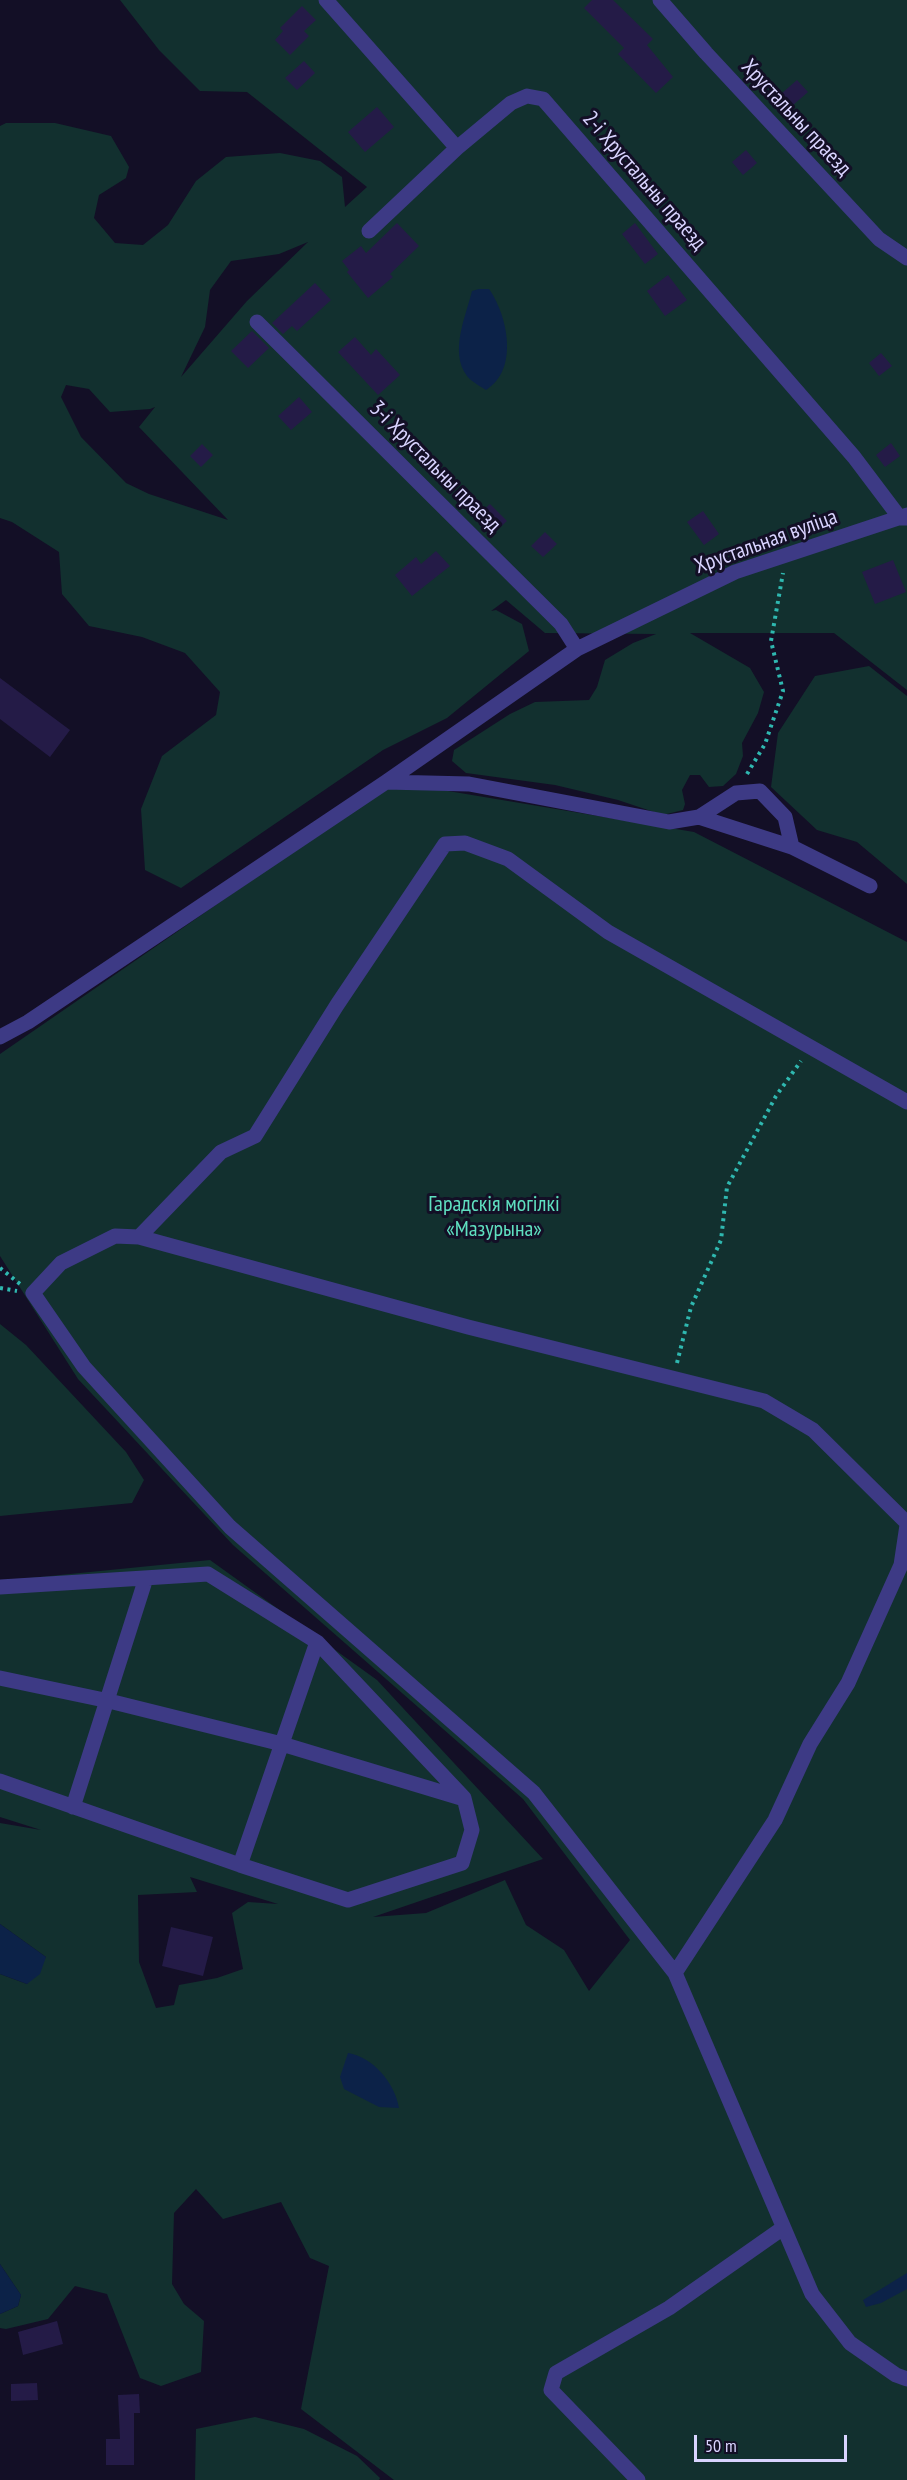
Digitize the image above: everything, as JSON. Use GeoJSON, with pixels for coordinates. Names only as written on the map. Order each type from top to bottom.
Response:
{"type":"FeatureCollection","features":[{"type":"Feature","properties":{"kind":"street"},"geometry":{"type":"LineString","coordinates":[[326,0],[457,148]]}},
{"type":"Feature","properties":{"kind":"street","name":"Хрустальны праезд"},"geometry":{"type":"LineString","coordinates":[[660,0],[706,53],[879,239],[907,258]]}},
{"type":"Feature","properties":{"kind":"street","name":"2-і Хрустальны праезд"},"geometry":{"type":"LineString","coordinates":[[369,231],[457,148],[511,103],[527,96],[543,99],[905,517]]}},
{"type":"Feature","properties":{"kind":"street","name":"3-і Хрустальны праезд"},"geometry":{"type":"LineString","coordinates":[[257,322],[561,624],[577,649]]}},
{"type":"Feature","properties":{"kind":"street","name":"Хрустальная вуліца"},"geometry":{"type":"LineString","coordinates":[[0,1038],[28,1022],[386,782],[577,649],[735,572],[905,517]]}},
{"type":"Feature","properties":{"kind":"street"},"geometry":{"type":"LineString","coordinates":[[386,782],[469,784],[669,822],[699,817],[736,793],[760,791],[784,817],[792,848]]}},
{"type":"Feature","properties":{"kind":"street"},"geometry":{"type":"LineString","coordinates":[[699,817],[792,848],[870,886]]}},
{"type":"Feature","properties":{"kind":"street"},"geometry":{"type":"LineString","coordinates":[[139,1237],[221,1152],[255,1136],[337,1005],[445,844],[465,843],[508,859],[608,932],[907,1102]]}},
{"type":"Feature","properties":{"kind":"street"},"geometry":{"type":"LineString","coordinates":[[675,1973],[775,1820],[810,1744],[848,1683],[901,1565],[907,1524],[813,1430],[764,1401],[468,1327],[139,1237],[115,1236],[61,1263],[33,1293],[84,1367],[230,1527],[534,1793],[675,1973],[812,2294],[850,2343],[896,2375],[907,2379]]}},
{"type":"Feature","properties":{"kind":"street"},"geometry":{"type":"LineString","coordinates":[[0,1587],[208,1575],[317,1642],[464,1798],[472,1830],[462,1863],[348,1900],[240,1865],[0,1781]]}},
{"type":"Feature","properties":{"kind":"street"},"geometry":{"type":"LineString","coordinates":[[73,1807],[109,1701],[146,1578]]}},
{"type":"Feature","properties":{"kind":"street"},"geometry":{"type":"LineString","coordinates":[[240,1865],[317,1642]]}},
{"type":"Feature","properties":{"kind":"street"},"geometry":{"type":"LineString","coordinates":[[0,1678],[109,1701],[282,1744],[464,1798]]}},
{"type":"Feature","properties":{"kind":"street"},"geometry":{"type":"LineString","coordinates":[[638,2480],[551,2390],[556,2373],[669,2308],[783,2228]]}},
{"type":"Feature","properties":{"kind":"path"},"geometry":{"type":"LineString","coordinates":[[736,793],[765,744],[783,691],[771,640],[781,590],[784,557]]}},
{"type":"Feature","properties":{"kind":"path"},"geometry":{"type":"LineString","coordinates":[[673,1378],[691,1307],[721,1240],[727,1188],[776,1096],[811,1048]]}},
{"type":"Feature","properties":{"kind":"path"},"geometry":{"type":"LineString","coordinates":[[0,1268],[33,1293]]}},
{"type":"Feature","properties":{"kind":"green space"},"geometry":{"type":"Polygon","coordinates":[[[120,0],[907,0],[907,690],[834,633],[690,633],[750,668],[764,692],[758,713],[742,743],[743,756],[736,774],[723,786],[709,787],[700,775],[690,775],[682,790],[685,804],[683,810],[663,815],[618,800],[555,785],[466,773],[452,761],[454,750],[510,714],[535,702],[589,700],[597,687],[605,660],[633,643],[656,634],[545,633],[506,600],[491,611],[496,610],[522,624],[529,651],[447,718],[383,750],[181,888],[145,870],[141,809],[162,756],[216,715],[220,692],[185,653],[142,637],[89,626],[62,594],[59,552],[12,522],[0,518],[0,126],[6,123],[55,123],[111,136],[129,167],[126,178],[99,195],[94,218],[115,243],[143,245],[168,225],[196,181],[226,157],[280,153],[320,161],[342,177],[345,207],[367,187],[247,92],[200,91],[159,50],[120,0]],[[308,242],[279,254],[231,261],[210,290],[205,327],[181,377],[247,301],[308,242]],[[66,385],[61,397],[81,437],[126,483],[149,494],[228,520],[139,427],[155,407],[110,412],[89,389],[66,385]]]}},
{"type":"Feature","properties":{"kind":"green space"},"geometry":{"type":"Polygon","coordinates":[[[869,666],[907,696],[907,884],[857,842],[817,830],[771,787],[778,733],[815,676],[869,666]]]}},
{"type":"Feature","properties":{"kind":"green space","name":"Гарадскія могілкі «Мазурына»"},"geometry":{"type":"Polygon","coordinates":[[[394,782],[694,832],[907,942],[907,2480],[394,2480],[301,2409],[329,2266],[310,2258],[281,2202],[223,2219],[196,2189],[174,2213],[172,2284],[184,2304],[204,2321],[201,2372],[161,2386],[140,2378],[107,2294],[75,2286],[48,2319],[6,2329],[0,2328],[0,2314],[18,2306],[21,2295],[0,2264],[0,1974],[27,1984],[46,1957],[0,1924],[0,1823],[41,1830],[0,1817],[0,1581],[210,1560],[377,1680],[543,1859],[373,1917],[426,1913],[505,1880],[526,1925],[564,1950],[589,1991],[630,1940],[523,1799],[233,1545],[78,1379],[0,1256],[0,1054],[394,782]],[[190,1877],[197,1892],[138,1895],[139,1962],[156,2008],[174,2005],[179,1985],[217,1978],[243,1969],[232,1913],[248,1902],[278,1904],[190,1877]]]}},
{"type":"Feature","properties":{"kind":"green space"},"geometry":{"type":"Polygon","coordinates":[[[0,1324],[26,1345],[126,1452],[144,1480],[132,1503],[0,1516],[0,1324]]]}},
{"type":"Feature","properties":{"kind":"green space"},"geometry":{"type":"Polygon","coordinates":[[[255,2417],[304,2429],[357,2456],[380,2478],[379,2480],[195,2480],[196,2429],[255,2417]]]}},
{"type":"Feature","properties":{"kind":"water"},"geometry":{"type":"Polygon","coordinates":[[[489,289],[496,300],[507,342],[503,370],[486,390],[467,376],[459,356],[460,334],[472,291],[489,289]]]}},
{"type":"Feature","properties":{"kind":"water"},"geometry":{"type":"Polygon","coordinates":[[[0,1924],[46,1957],[40,1974],[27,1984],[0,1974],[0,1924]]]}},
{"type":"Feature","properties":{"kind":"water"},"geometry":{"type":"Polygon","coordinates":[[[348,2053],[366,2060],[381,2073],[393,2089],[399,2108],[379,2107],[344,2089],[340,2077],[348,2053]]]}},
{"type":"Feature","properties":{"kind":"water"},"geometry":{"type":"Polygon","coordinates":[[[0,2264],[21,2295],[18,2306],[0,2314],[0,2264]]]}},
{"type":"Feature","properties":{"kind":"water"},"geometry":{"type":"Polygon","coordinates":[[[907,2273],[907,2289],[881,2303],[866,2307],[863,2300],[907,2273]]]}},
{"type":"Feature","properties":{"kind":"building"},"geometry":{"type":"Polygon","coordinates":[[[592,0],[613,0],[653,39],[647,45],[673,77],[656,93],[618,54],[624,48],[584,8],[592,0]]]}},
{"type":"Feature","properties":{"kind":"building"},"geometry":{"type":"Polygon","coordinates":[[[302,6],[316,20],[304,31],[309,36],[290,55],[275,40],[283,31],[280,28],[302,6]]]}},
{"type":"Feature","properties":{"kind":"building"},"geometry":{"type":"Polygon","coordinates":[[[304,61],[315,73],[297,90],[285,78],[304,61]]]}},
{"type":"Feature","properties":{"kind":"building"},"geometry":{"type":"Polygon","coordinates":[[[797,80],[808,92],[792,106],[781,94],[797,80]]]}},
{"type":"Feature","properties":{"kind":"building"},"geometry":{"type":"Polygon","coordinates":[[[377,107],[394,127],[365,152],[348,132],[377,107]]]}},
{"type":"Feature","properties":{"kind":"building"},"geometry":{"type":"Polygon","coordinates":[[[746,150],[757,163],[743,175],[732,162],[746,150]]]}},
{"type":"Feature","properties":{"kind":"building"},"geometry":{"type":"Polygon","coordinates":[[[397,223],[419,246],[390,274],[393,277],[368,298],[347,272],[349,270],[342,261],[361,246],[366,253],[397,223]]]}},
{"type":"Feature","properties":{"kind":"building"},"geometry":{"type":"Polygon","coordinates":[[[635,223],[658,254],[645,264],[622,234],[635,223]]]}},
{"type":"Feature","properties":{"kind":"building"},"geometry":{"type":"Polygon","coordinates":[[[668,275],[687,300],[665,316],[647,291],[668,275]]]}},
{"type":"Feature","properties":{"kind":"building"},"geometry":{"type":"Polygon","coordinates":[[[315,283],[331,300],[297,331],[292,326],[283,334],[272,323],[315,283]]]}},
{"type":"Feature","properties":{"kind":"building"},"geometry":{"type":"Polygon","coordinates":[[[252,331],[269,348],[248,368],[231,351],[252,331]]]}},
{"type":"Feature","properties":{"kind":"building"},"geometry":{"type":"Polygon","coordinates":[[[355,337],[371,355],[376,349],[400,375],[378,395],[338,352],[355,337]]]}},
{"type":"Feature","properties":{"kind":"building"},"geometry":{"type":"Polygon","coordinates":[[[881,353],[892,366],[879,376],[869,363],[881,353]]]}},
{"type":"Feature","properties":{"kind":"building"},"geometry":{"type":"Polygon","coordinates":[[[299,397],[312,412],[291,430],[278,416],[299,397]]]}},
{"type":"Feature","properties":{"kind":"building"},"geometry":{"type":"Polygon","coordinates":[[[891,443],[900,456],[885,467],[876,455],[891,443]]]}},
{"type":"Feature","properties":{"kind":"building"},"geometry":{"type":"Polygon","coordinates":[[[202,444],[213,455],[201,467],[190,456],[202,444]]]}},
{"type":"Feature","properties":{"kind":"building"},"geometry":{"type":"Polygon","coordinates":[[[490,504],[507,521],[495,532],[478,515],[490,504]]]}},
{"type":"Feature","properties":{"kind":"building"},"geometry":{"type":"Polygon","coordinates":[[[703,511],[719,534],[704,545],[687,522],[703,511]]]}},
{"type":"Feature","properties":{"kind":"building"},"geometry":{"type":"Polygon","coordinates":[[[545,532],[557,544],[543,557],[531,546],[545,532]]]}},
{"type":"Feature","properties":{"kind":"building"},"geometry":{"type":"Polygon","coordinates":[[[436,551],[450,566],[412,596],[395,575],[416,557],[421,564],[436,551]]]}},
{"type":"Feature","properties":{"kind":"building"},"geometry":{"type":"Polygon","coordinates":[[[893,560],[906,592],[875,604],[862,572],[893,560]]]}},
{"type":"Feature","properties":{"kind":"building"},"geometry":{"type":"Polygon","coordinates":[[[0,678],[70,730],[50,757],[0,719],[0,678]]]}},
{"type":"Feature","properties":{"kind":"building"},"geometry":{"type":"Polygon","coordinates":[[[171,1927],[213,1937],[203,1976],[162,1966],[171,1927]]]}},
{"type":"Feature","properties":{"kind":"building"},"geometry":{"type":"Polygon","coordinates":[[[57,2321],[63,2344],[23,2355],[18,2332],[57,2321]]]}},
{"type":"Feature","properties":{"kind":"building"},"geometry":{"type":"Polygon","coordinates":[[[37,2383],[38,2400],[11,2401],[11,2384],[37,2383]]]}},
{"type":"Feature","properties":{"kind":"building"},"geometry":{"type":"Polygon","coordinates":[[[139,2394],[140,2413],[134,2413],[134,2465],[106,2465],[106,2439],[120,2439],[118,2395],[139,2394]]]}}]}
